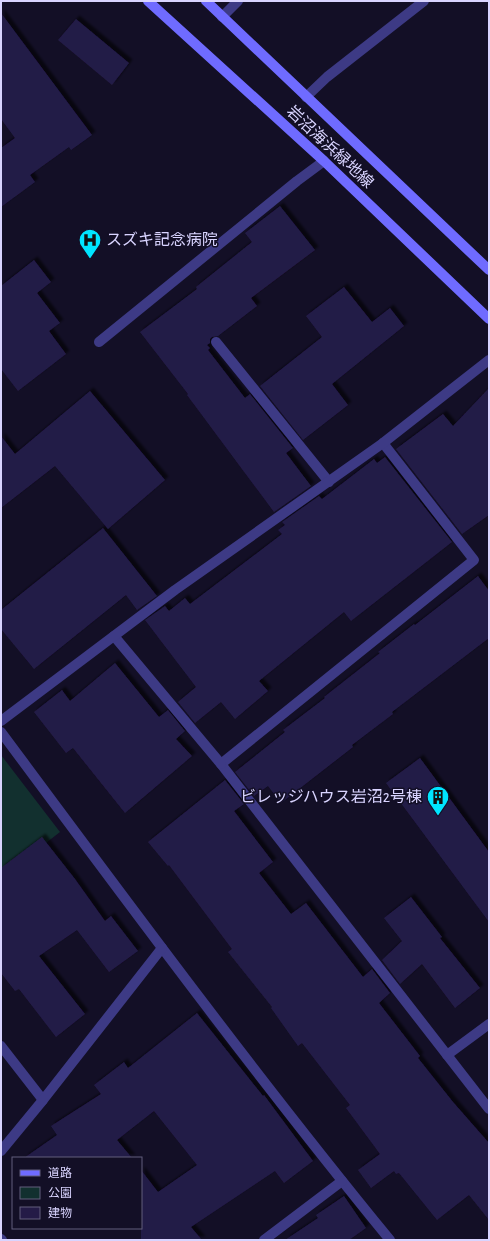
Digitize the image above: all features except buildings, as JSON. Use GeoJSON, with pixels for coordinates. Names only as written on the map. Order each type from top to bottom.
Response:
{"type":"FeatureCollection","features":[{"type":"Feature","properties":{"kind":"main road","name":"岩沼海浜緑地線"},"geometry":{"type":"LineString","coordinates":[[148,1],[324,161],[489,319]]}},
{"type":"Feature","properties":{"kind":"main road","name":"岩沼海浜緑地線"},"geometry":{"type":"LineString","coordinates":[[206,1],[489,270]]}},
{"type":"Feature","properties":{"kind":"street"},"geometry":{"type":"LineString","coordinates":[[222,17],[238,1]]}},
{"type":"Feature","properties":{"kind":"street"},"geometry":{"type":"LineString","coordinates":[[306,97],[328,77],[424,1]]}},
{"type":"Feature","properties":{"kind":"street"},"geometry":{"type":"LineString","coordinates":[[99,342],[297,181],[324,161]]}},
{"type":"Feature","properties":{"kind":"street"},"geometry":{"type":"LineString","coordinates":[[216,342],[329,482]]}},
{"type":"Feature","properties":{"kind":"street"},"geometry":{"type":"LineString","coordinates":[[1,721],[175,590],[383,443],[489,360]]}},
{"type":"Feature","properties":{"kind":"street"},"geometry":{"type":"LineString","coordinates":[[221,764],[474,560],[383,443]]}},
{"type":"Feature","properties":{"kind":"street"},"geometry":{"type":"LineString","coordinates":[[114,636],[221,764],[489,1110]]}},
{"type":"Feature","properties":{"kind":"street"},"geometry":{"type":"LineString","coordinates":[[1,732],[162,948],[342,1181],[390,1240]]}},
{"type":"Feature","properties":{"kind":"street"},"geometry":{"type":"LineString","coordinates":[[1,1151],[43,1100],[162,948]]}},
{"type":"Feature","properties":{"kind":"street"},"geometry":{"type":"LineString","coordinates":[[447,1055],[489,1024]]}},
{"type":"Feature","properties":{"kind":"street"},"geometry":{"type":"LineString","coordinates":[[1,1046],[43,1100]]}},
{"type":"Feature","properties":{"kind":"street"},"geometry":{"type":"LineString","coordinates":[[264,1240],[342,1181]]}},
{"type":"Feature","properties":{"kind":"green space"},"geometry":{"type":"Polygon","coordinates":[[[1,755],[60,832],[1,878],[1,755]]]}},
{"type":"Feature","properties":{"kind":"place","name":"スズキ記念病院"},"geometry":{"type":"Point","coordinates":[90,260]}},
{"type":"Feature","properties":{"kind":"place","name":"ビレッジハウス岩沼2号棟"},"geometry":{"type":"Point","coordinates":[438,816]}}]}
